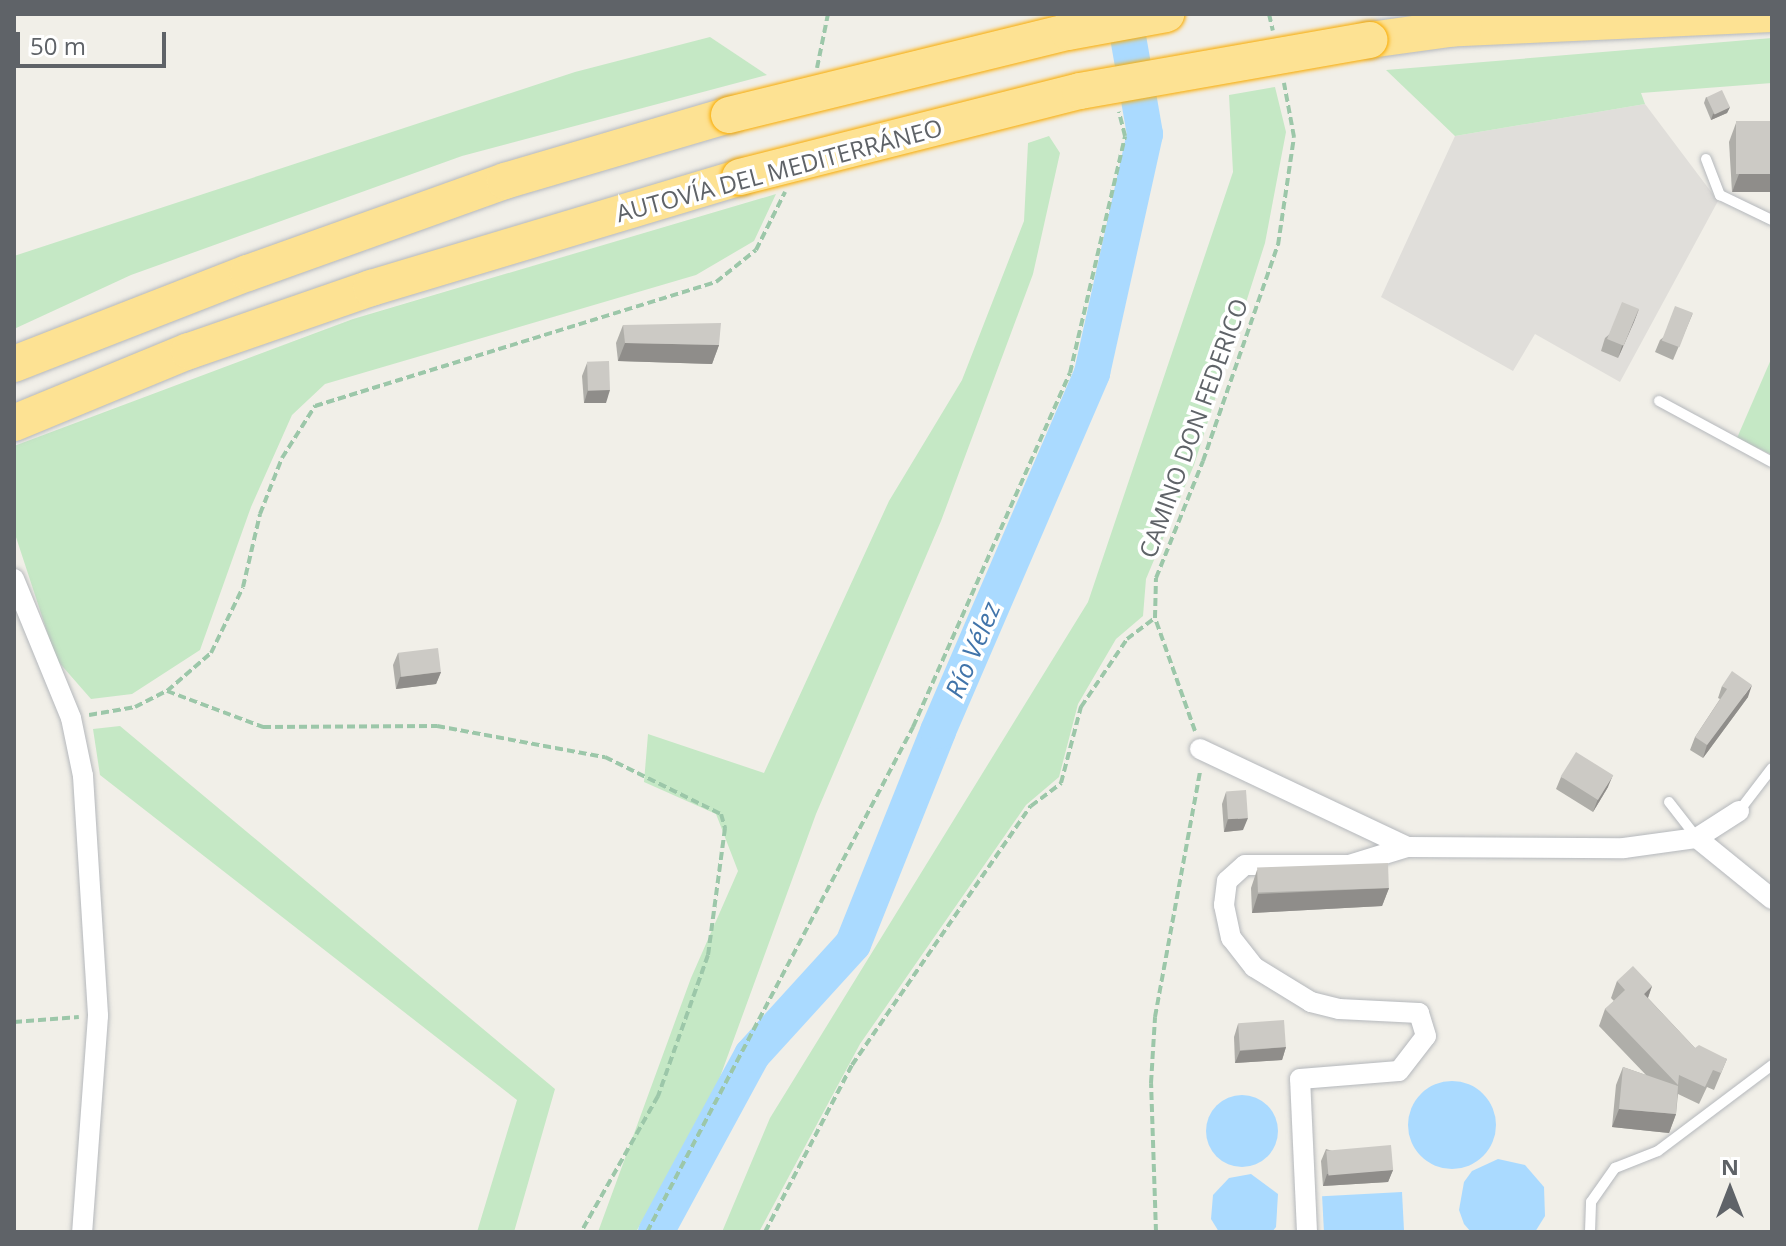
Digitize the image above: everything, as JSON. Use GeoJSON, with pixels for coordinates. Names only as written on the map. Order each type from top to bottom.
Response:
{"type":"FeatureCollection","features":[{"type":"Feature","properties":{"kind":"highway"},"geometry":{"type":"LineString","coordinates":[[14,364],[248,273],[505,181],[729,115],[1068,32],[1166,14]]}},
{"type":"Feature","properties":{"kind":"highway","name":"AUTOVÍA DEL MEDITERRÁNEO"},"geometry":{"type":"LineString","coordinates":[[14,423],[189,351],[371,288],[740,177],[1080,91],[1370,40],[1570,14]]}},
{"type":"Feature","properties":{"kind":"highway"},"geometry":{"type":"LineString","coordinates":[[1441,29],[1772,14]]}},
{"type":"Feature","properties":{"kind":"street"},"geometry":{"type":"LineString","coordinates":[[14,579],[71,718],[83,776],[98,1016],[82,1232]]}},
{"type":"Feature","properties":{"kind":"street"},"geometry":{"type":"LineString","coordinates":[[1200,749],[1407,847]]}},
{"type":"Feature","properties":{"kind":"street"},"geometry":{"type":"LineString","coordinates":[[1307,1232],[1300,1079],[1399,1071],[1426,1036],[1419,1013],[1339,1009],[1311,1002],[1254,967],[1231,938],[1224,905],[1227,881],[1245,865],[1349,865],[1407,847],[1624,848],[1697,838],[1739,811]]}},
{"type":"Feature","properties":{"kind":"street"},"geometry":{"type":"LineString","coordinates":[[1697,838],[1772,899]]}},
{"type":"Feature","properties":{"kind":"lane"},"geometry":{"type":"LineString","coordinates":[[1706,159],[1720,195],[1772,220]]}},
{"type":"Feature","properties":{"kind":"lane"},"geometry":{"type":"LineString","coordinates":[[1659,401],[1772,462]]}},
{"type":"Feature","properties":{"kind":"lane"},"geometry":{"type":"LineString","coordinates":[[1739,811],[1772,768]]}},
{"type":"Feature","properties":{"kind":"lane"},"geometry":{"type":"LineString","coordinates":[[1669,802],[1697,838]]}},
{"type":"Feature","properties":{"kind":"lane"},"geometry":{"type":"LineString","coordinates":[[1590,1232],[1591,1202],[1615,1168],[1658,1151],[1772,1065]]}},
{"type":"Feature","properties":{"kind":"path"},"geometry":{"type":"LineString","coordinates":[[816,72],[828,14]]}},
{"type":"Feature","properties":{"kind":"path"},"geometry":{"type":"LineString","coordinates":[[1269,14],[1276,45]]}},
{"type":"Feature","properties":{"kind":"path","name":"CAMINO DON FEDERICO"},"geometry":{"type":"LineString","coordinates":[[1156,1232],[1151,1083],[1155,1017],[1200,749],[1155,618],[1156,578],[1203,461],[1278,245],[1294,137],[1283,76]]}},
{"type":"Feature","properties":{"kind":"path"},"geometry":{"type":"LineString","coordinates":[[647,1232],[913,727],[1070,373],[1125,136],[1118,106]]}},
{"type":"Feature","properties":{"kind":"path"},"geometry":{"type":"LineString","coordinates":[[71,718],[135,707],[167,691],[211,653],[231,616],[282,458],[315,406],[716,282],[756,250],[770,229],[789,177]]}},
{"type":"Feature","properties":{"kind":"path"},"geometry":{"type":"LineString","coordinates":[[765,1232],[852,1065],[1031,806],[1061,783],[1081,707],[1127,639],[1155,618]]}},
{"type":"Feature","properties":{"kind":"path"},"geometry":{"type":"LineString","coordinates":[[167,691],[263,727],[437,726],[605,757],[721,814],[725,828],[708,955],[658,1096],[581,1232]]}},
{"type":"Feature","properties":{"kind":"path"},"geometry":{"type":"LineString","coordinates":[[14,1022],[98,1016]]}},
{"type":"Feature","properties":{"kind":"shaded area"},"geometry":{"type":"Polygon","coordinates":[[[1645,104],[1718,201],[1620,382],[1535,334],[1513,371],[1381,297],[1455,136],[1645,104]]]}},
{"type":"Feature","properties":{"kind":"green space"},"geometry":{"type":"Polygon","coordinates":[[[710,37],[767,75],[462,156],[131,275],[14,329],[14,256],[575,72],[710,37]]]}},
{"type":"Feature","properties":{"kind":"green space"},"geometry":{"type":"Polygon","coordinates":[[[1772,38],[1772,83],[1641,93],[1645,104],[1455,136],[1386,70],[1772,38]]]}},
{"type":"Feature","properties":{"kind":"green space"},"geometry":{"type":"Polygon","coordinates":[[[1275,87],[1286,132],[1265,243],[1194,465],[1146,579],[1143,616],[1116,639],[1078,704],[1059,777],[1026,805],[860,1044],[759,1232],[722,1232],[770,1118],[1088,602],[1233,172],[1229,95],[1275,87]]]}},
{"type":"Feature","properties":{"kind":"green space"},"geometry":{"type":"Polygon","coordinates":[[[1049,136],[1060,153],[1033,274],[941,521],[816,814],[716,1088],[636,1232],[598,1232],[691,978],[738,871],[716,814],[644,782],[648,734],[764,773],[889,501],[962,380],[1024,221],[1028,143],[1049,136]]]}},
{"type":"Feature","properties":{"kind":"green space"},"geometry":{"type":"Polygon","coordinates":[[[776,194],[754,241],[696,275],[325,384],[292,415],[251,507],[200,650],[132,694],[91,699],[56,659],[14,531],[14,446],[353,319],[776,194]]]}},
{"type":"Feature","properties":{"kind":"green space"},"geometry":{"type":"Polygon","coordinates":[[[1772,357],[1772,455],[1737,438],[1772,357]]]}},
{"type":"Feature","properties":{"kind":"green space"},"geometry":{"type":"Polygon","coordinates":[[[120,726],[555,1089],[514,1232],[477,1232],[517,1100],[100,775],[93,729],[120,726]]]}},
{"type":"Feature","properties":{"kind":"water"},"geometry":{"type":"Polygon","coordinates":[[[1452,1081],[1469,1085],[1483,1094],[1492,1108],[1496,1125],[1492,1142],[1483,1156],[1469,1165],[1452,1169],[1435,1165],[1421,1156],[1412,1142],[1408,1125],[1412,1108],[1421,1094],[1435,1085],[1452,1081]]]}},
{"type":"Feature","properties":{"kind":"water"},"geometry":{"type":"Polygon","coordinates":[[[1242,1095],[1262,1101],[1272,1111],[1278,1131],[1272,1151],[1262,1161],[1242,1167],[1222,1161],[1212,1151],[1206,1131],[1212,1111],[1222,1101],[1242,1095]]]}},
{"type":"Feature","properties":{"kind":"water"},"geometry":{"type":"Polygon","coordinates":[[[1498,1159],[1525,1165],[1544,1187],[1545,1216],[1535,1232],[1471,1232],[1464,1224],[1459,1210],[1464,1182],[1472,1171],[1498,1159]]]}},
{"type":"Feature","properties":{"kind":"water"},"geometry":{"type":"Polygon","coordinates":[[[1251,1174],[1278,1194],[1276,1227],[1272,1232],[1219,1232],[1211,1219],[1213,1195],[1229,1178],[1251,1174]]]}},
{"type":"Feature","properties":{"kind":"water"},"geometry":{"type":"Polygon","coordinates":[[[1402,1192],[1404,1232],[1324,1232],[1322,1196],[1402,1192]]]}},
{"type":"Feature","properties":{"kind":"building"},"geometry":{"type":"Polygon","coordinates":[[[1722,90],[1730,107],[1715,114],[1707,97],[1722,90]]]}},
{"type":"Feature","properties":{"kind":"building"},"geometry":{"type":"Polygon","coordinates":[[[1736,121],[1772,121],[1772,174],[1736,174],[1736,121]]]}},
{"type":"Feature","properties":{"kind":"building"},"geometry":{"type":"Polygon","coordinates":[[[1622,302],[1639,309],[1624,346],[1607,339],[1622,302]]]}},
{"type":"Feature","properties":{"kind":"building"},"geometry":{"type":"Polygon","coordinates":[[[1675,306],[1693,313],[1679,347],[1662,341],[1675,306]]]}},
{"type":"Feature","properties":{"kind":"building"},"geometry":{"type":"Polygon","coordinates":[[[721,323],[719,345],[625,343],[623,325],[721,323]]]}},
{"type":"Feature","properties":{"kind":"building"},"geometry":{"type":"Polygon","coordinates":[[[609,361],[610,390],[588,391],[587,362],[609,361]]]}},
{"type":"Feature","properties":{"kind":"building"},"geometry":{"type":"Polygon","coordinates":[[[438,648],[441,672],[401,677],[398,653],[438,648]]]}},
{"type":"Feature","properties":{"kind":"building"},"geometry":{"type":"Polygon","coordinates":[[[1732,671],[1752,685],[1707,745],[1695,737],[1727,689],[1722,686],[1732,671]]]}},
{"type":"Feature","properties":{"kind":"building"},"geometry":{"type":"Polygon","coordinates":[[[1576,752],[1613,775],[1598,800],[1561,777],[1576,752]]]}},
{"type":"Feature","properties":{"kind":"building"},"geometry":{"type":"Polygon","coordinates":[[[1246,790],[1248,818],[1228,819],[1226,791],[1246,790]]]}},
{"type":"Feature","properties":{"kind":"building"},"geometry":{"type":"Polygon","coordinates":[[[1388,863],[1389,888],[1258,893],[1257,868],[1388,863]]]}},
{"type":"Feature","properties":{"kind":"building"},"geometry":{"type":"Polygon","coordinates":[[[1633,966],[1652,986],[1644,994],[1695,1048],[1699,1045],[1727,1059],[1721,1073],[1713,1070],[1705,1087],[1679,1075],[1678,1085],[1605,1009],[1625,990],[1617,981],[1633,966]]]}},
{"type":"Feature","properties":{"kind":"building"},"geometry":{"type":"Polygon","coordinates":[[[1284,1020],[1286,1047],[1240,1050],[1238,1023],[1284,1020]]]}},
{"type":"Feature","properties":{"kind":"building"},"geometry":{"type":"Polygon","coordinates":[[[1623,1067],[1678,1086],[1676,1114],[1619,1109],[1623,1067]]]}},
{"type":"Feature","properties":{"kind":"building"},"geometry":{"type":"Polygon","coordinates":[[[1391,1145],[1393,1170],[1328,1176],[1326,1151],[1391,1145]]]}},
{"type":"Feature","properties":{"kind":"waterway","name":"Río Vélez"},"geometry":{"type":"LineString","coordinates":[[656,1232],[752,1055],[853,944],[938,731],[1092,373],[1145,134],[1124,14]]}}]}
